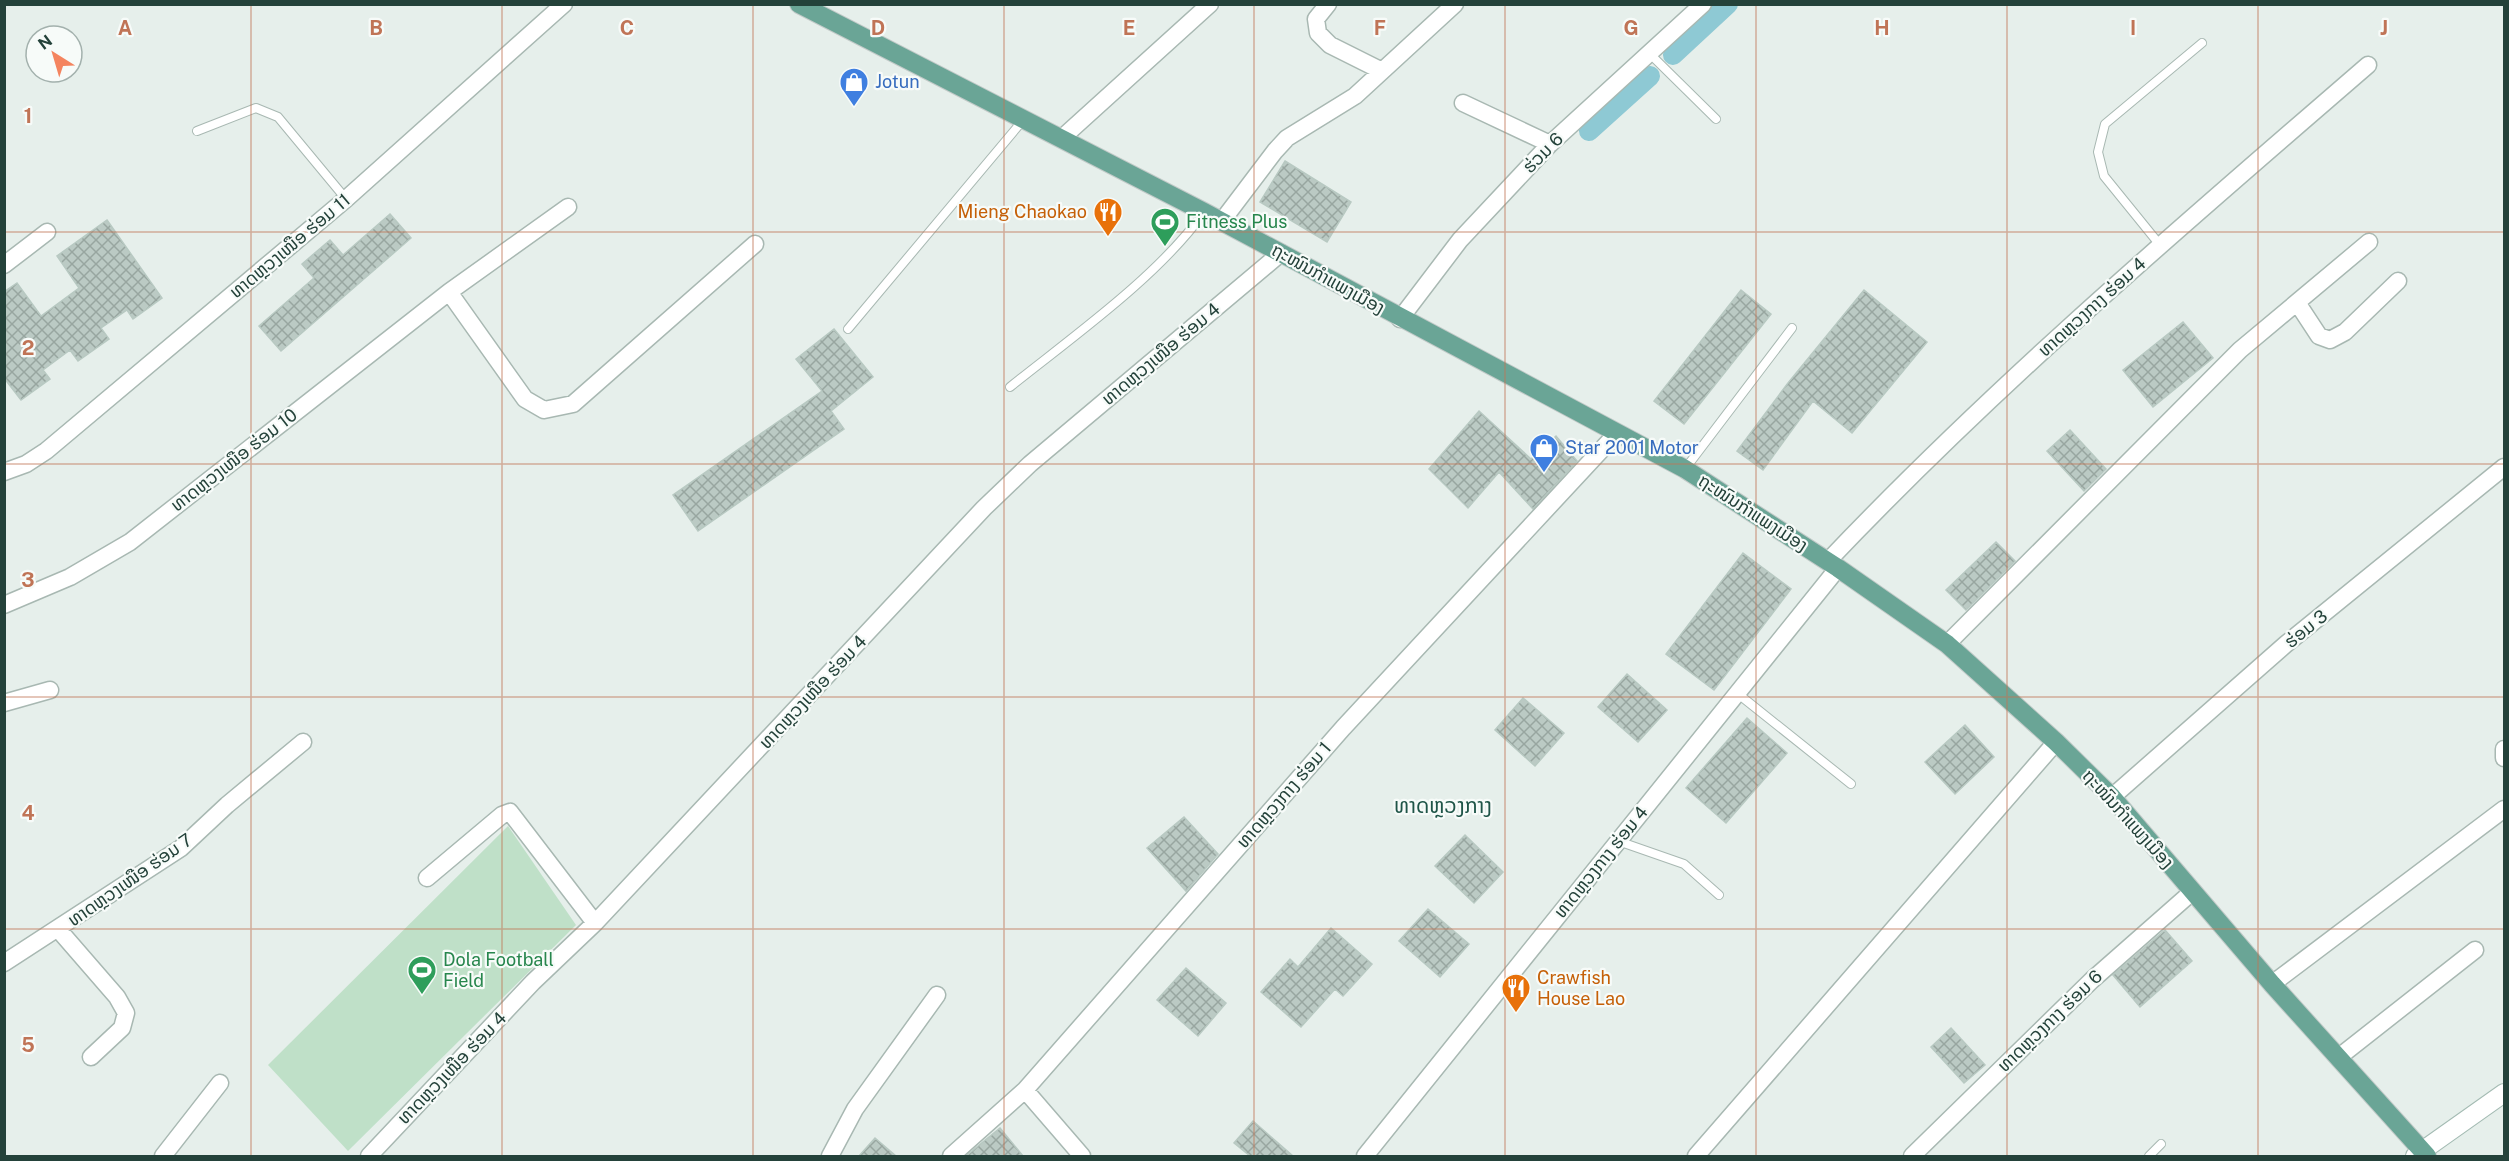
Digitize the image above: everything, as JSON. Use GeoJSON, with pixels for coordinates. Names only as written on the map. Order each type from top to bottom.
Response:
{"type":"FeatureCollection","features":[{"type":"Feature","properties":{"kind":"main road","name":"ຖະໜົນກຳແພງເມືອງ"},"geometry":{"type":"LineString","coordinates":[[799,4],[1222,221],[1400,319],[1685,469],[1833,564],[1947,644],[2056,742],[2112,797],[2192,892],[2422,1154]]}},
{"type":"Feature","properties":{"kind":"main road"},"geometry":{"type":"LineString","coordinates":[[2422,1154],[2505,1094]]}},
{"type":"Feature","properties":{"kind":"street","name":"ທາດຫຼວງເໜືອ ຮ່ອມ 11"},"geometry":{"type":"LineString","coordinates":[[4,472],[26,464],[46,451],[346,199],[564,4]]}},
{"type":"Feature","properties":{"kind":"street"},"geometry":{"type":"LineString","coordinates":[[1062,138],[1210,4]]}},
{"type":"Feature","properties":{"kind":"street"},"geometry":{"type":"LineString","coordinates":[[1328,4],[1316,19],[1318,33],[1330,45],[1382,71]]}},
{"type":"Feature","properties":{"kind":"street"},"geometry":{"type":"LineString","coordinates":[[1222,221],[1287,138],[1354,96],[1455,4]]}},
{"type":"Feature","properties":{"kind":"street","name":"ຮ່ວມ 6"},"geometry":{"type":"LineString","coordinates":[[1400,319],[1460,240],[1550,144],[1703,4]]}},
{"type":"Feature","properties":{"kind":"street","name":"ທາດຫຼວງກາງ ຮ່ອມ 4"},"geometry":{"type":"LineString","coordinates":[[1365,1156],[1737,693],[1833,564],[1901,484],[2160,245],[2368,65]]}},
{"type":"Feature","properties":{"kind":"street"},"geometry":{"type":"LineString","coordinates":[[1463,103],[1550,144]]}},
{"type":"Feature","properties":{"kind":"street","name":"ທາດຫຼວງເໜືອ ຮ່ອມ 10"},"geometry":{"type":"LineString","coordinates":[[4,605],[70,577],[130,542],[449,292],[568,207]]}},
{"type":"Feature","properties":{"kind":"street"},"geometry":{"type":"LineString","coordinates":[[4,266],[47,232]]}},
{"type":"Feature","properties":{"kind":"street"},"geometry":{"type":"LineString","coordinates":[[1947,644],[2240,350],[2298,304],[2369,242]]}},
{"type":"Feature","properties":{"kind":"street"},"geometry":{"type":"LineString","coordinates":[[449,292],[525,399],[544,410],[573,404],[755,244]]}},
{"type":"Feature","properties":{"kind":"street","name":"ທາດຫຼວງເໜືອ ຮ່ອມ 4"},"geometry":{"type":"LineString","coordinates":[[378,1153],[533,982],[595,923],[1000,494],[1039,457],[1281,252]]}},
{"type":"Feature","properties":{"kind":"street"},"geometry":{"type":"LineString","coordinates":[[2298,304],[2319,336],[2330,340],[2345,332],[2398,281]]}},
{"type":"Feature","properties":{"kind":"street","name":"ທາດຫຼວງກາງ ຮ່ອມ 1"},"geometry":{"type":"LineString","coordinates":[[951,1156],[1025,1090],[1343,728],[1617,433]]}},
{"type":"Feature","properties":{"kind":"street","name":"ຮ່ອມ 3"},"geometry":{"type":"LineString","coordinates":[[2112,797],[2286,644],[2505,467]]}},
{"type":"Feature","properties":{"kind":"street"},"geometry":{"type":"LineString","coordinates":[[4,703],[50,690]]}},
{"type":"Feature","properties":{"kind":"street","name":"ທາດຫຼວງເໜືອ ຮ່ອມ 7"},"geometry":{"type":"LineString","coordinates":[[4,963],[181,848],[227,805],[303,742]]}},
{"type":"Feature","properties":{"kind":"street"},"geometry":{"type":"LineString","coordinates":[[1696,1156],[2056,742]]}},
{"type":"Feature","properties":{"kind":"street"},"geometry":{"type":"LineString","coordinates":[[2505,749],[2505,758]]}},
{"type":"Feature","properties":{"kind":"street"},"geometry":{"type":"LineString","coordinates":[[2272,984],[2505,809]]}},
{"type":"Feature","properties":{"kind":"street"},"geometry":{"type":"LineString","coordinates":[[427,878],[502,815],[510,812],[595,923]]}},
{"type":"Feature","properties":{"kind":"street","name":"ທາດຫຼວງກາງ ຮ່ອມ 6"},"geometry":{"type":"LineString","coordinates":[[1912,1156],[2092,980],[2192,892]]}},
{"type":"Feature","properties":{"kind":"street"},"geometry":{"type":"LineString","coordinates":[[58,929],[117,997],[126,1013],[122,1028],[91,1057]]}},
{"type":"Feature","properties":{"kind":"street"},"geometry":{"type":"LineString","coordinates":[[2339,1057],[2475,950]]}},
{"type":"Feature","properties":{"kind":"street"},"geometry":{"type":"LineString","coordinates":[[830,1156],[855,1109],[937,995]]}},
{"type":"Feature","properties":{"kind":"street"},"geometry":{"type":"LineString","coordinates":[[163,1156],[220,1083]]}},
{"type":"Feature","properties":{"kind":"street"},"geometry":{"type":"LineString","coordinates":[[1025,1090],[1082,1156]]}},
{"type":"Feature","properties":{"kind":"lane"},"geometry":{"type":"LineString","coordinates":[[2160,245],[2104,176],[2098,152],[2105,124],[2202,43]]}},
{"type":"Feature","properties":{"kind":"lane"},"geometry":{"type":"LineString","coordinates":[[1649,53],[1716,119]]}},
{"type":"Feature","properties":{"kind":"lane"},"geometry":{"type":"LineString","coordinates":[[197,131],[256,108],[268,110],[278,117],[346,199]]}},
{"type":"Feature","properties":{"kind":"lane"},"geometry":{"type":"LineString","coordinates":[[848,329],[1024,119]]}},
{"type":"Feature","properties":{"kind":"lane"},"geometry":{"type":"LineString","coordinates":[[1010,387],[1133,285],[1185,238],[1204,212]]}},
{"type":"Feature","properties":{"kind":"lane"},"geometry":{"type":"LineString","coordinates":[[1685,469],[1792,328]]}},
{"type":"Feature","properties":{"kind":"lane"},"geometry":{"type":"LineString","coordinates":[[1737,693],[1851,784]]}},
{"type":"Feature","properties":{"kind":"lane"},"geometry":{"type":"LineString","coordinates":[[1618,841],[1684,864],[1719,895]]}},
{"type":"Feature","properties":{"kind":"lane"},"geometry":{"type":"LineString","coordinates":[[2149,1156],[2161,1144]]}},
{"type":"Feature","properties":{"kind":"green space","name":"Dola Football Field"},"geometry":{"type":"Polygon","coordinates":[[[508,826],[576,925],[348,1151],[268,1065],[508,826]]]}},
{"type":"Feature","properties":{"kind":"building"},"geometry":{"type":"Polygon","coordinates":[[[1285,161],[1351,202],[1327,242],[1260,202],[1285,161]]]}},
{"type":"Feature","properties":{"kind":"building"},"geometry":{"type":"Polygon","coordinates":[[[390,214],[411,238],[281,351],[259,326],[314,278],[302,264],[330,240],[343,255],[390,214]]]}},
{"type":"Feature","properties":{"kind":"building"},"geometry":{"type":"Polygon","coordinates":[[[107,220],[162,298],[133,319],[127,310],[101,328],[109,339],[78,361],[70,350],[43,370],[50,379],[21,400],[4,378],[4,292],[17,283],[41,316],[79,288],[57,256],[107,220]]]}},
{"type":"Feature","properties":{"kind":"building"},"geometry":{"type":"Polygon","coordinates":[[[1741,290],[1771,314],[1684,424],[1654,401],[1741,290]]]}},
{"type":"Feature","properties":{"kind":"building"},"geometry":{"type":"Polygon","coordinates":[[[1864,290],[1927,342],[1852,433],[1813,401],[1763,470],[1737,451],[1788,383],[1864,290]]]}},
{"type":"Feature","properties":{"kind":"building"},"geometry":{"type":"Polygon","coordinates":[[[2183,322],[2213,358],[2153,407],[2123,370],[2183,322]]]}},
{"type":"Feature","properties":{"kind":"building"},"geometry":{"type":"Polygon","coordinates":[[[834,329],[873,377],[831,411],[844,429],[698,531],[673,495],[822,391],[796,359],[834,329]]]}},
{"type":"Feature","properties":{"kind":"building"},"geometry":{"type":"Polygon","coordinates":[[[1479,411],[1531,459],[1556,436],[1577,461],[1533,509],[1499,472],[1468,508],[1429,469],[1479,411]]]}},
{"type":"Feature","properties":{"kind":"building"},"geometry":{"type":"Polygon","coordinates":[[[2070,430],[2106,469],[2084,491],[2047,451],[2070,430]]]}},
{"type":"Feature","properties":{"kind":"building"},"geometry":{"type":"Polygon","coordinates":[[[1996,542],[2015,561],[1966,610],[1946,590],[1996,542]]]}},
{"type":"Feature","properties":{"kind":"building"},"geometry":{"type":"Polygon","coordinates":[[[1743,553],[1791,589],[1714,690],[1666,654],[1743,553]]]}},
{"type":"Feature","properties":{"kind":"building"},"geometry":{"type":"Polygon","coordinates":[[[1627,674],[1667,710],[1638,742],[1598,707],[1627,674]]]}},
{"type":"Feature","properties":{"kind":"building"},"geometry":{"type":"Polygon","coordinates":[[[1523,698],[1564,733],[1535,766],[1495,730],[1523,698]]]}},
{"type":"Feature","properties":{"kind":"building"},"geometry":{"type":"Polygon","coordinates":[[[1747,718],[1787,753],[1726,823],[1686,788],[1747,718]]]}},
{"type":"Feature","properties":{"kind":"building"},"geometry":{"type":"Polygon","coordinates":[[[1965,725],[1994,757],[1955,794],[1925,762],[1965,725]]]}},
{"type":"Feature","properties":{"kind":"building"},"geometry":{"type":"Polygon","coordinates":[[[1184,817],[1218,854],[1186,891],[1147,848],[1184,817]]]}},
{"type":"Feature","properties":{"kind":"building"},"geometry":{"type":"Polygon","coordinates":[[[1465,835],[1503,872],[1474,903],[1435,866],[1465,835]]]}},
{"type":"Feature","properties":{"kind":"building"},"geometry":{"type":"Polygon","coordinates":[[[1428,909],[1469,944],[1440,977],[1399,941],[1428,909]]]}},
{"type":"Feature","properties":{"kind":"building"},"geometry":{"type":"Polygon","coordinates":[[[1331,928],[1372,964],[1343,996],[1335,989],[1301,1027],[1261,992],[1290,959],[1298,967],[1331,928]]]}},
{"type":"Feature","properties":{"kind":"building"},"geometry":{"type":"Polygon","coordinates":[[[2165,930],[2192,961],[2140,1007],[2113,975],[2165,930]]]}},
{"type":"Feature","properties":{"kind":"building"},"geometry":{"type":"Polygon","coordinates":[[[1186,968],[1226,1003],[1198,1036],[1157,1000],[1186,968]]]}},
{"type":"Feature","properties":{"kind":"building"},"geometry":{"type":"Polygon","coordinates":[[[1951,1028],[1985,1065],[1964,1083],[1931,1047],[1951,1028]]]}},
{"type":"Feature","properties":{"kind":"building"},"geometry":{"type":"Polygon","coordinates":[[[1253,1121],[1293,1156],[1250,1156],[1234,1143],[1253,1121]]]}},
{"type":"Feature","properties":{"kind":"building"},"geometry":{"type":"Polygon","coordinates":[[[1000,1128],[1023,1156],[966,1156],[984,1141],[1000,1128]]]}},
{"type":"Feature","properties":{"kind":"building"},"geometry":{"type":"Polygon","coordinates":[[[875,1138],[896,1156],[859,1156],[875,1138]]]}},
{"type":"Feature","properties":{"kind":"waterway"},"geometry":{"type":"LineString","coordinates":[[1673,55],[1728,4]]}},
{"type":"Feature","properties":{"kind":"waterway"},"geometry":{"type":"LineString","coordinates":[[1589,131],[1650,76]]}},
{"type":"Feature","properties":{"kind":"place","name":"Jotun"},"geometry":{"type":"Point","coordinates":[854,108]}},
{"type":"Feature","properties":{"kind":"place","name":"Mieng Chaokao"},"geometry":{"type":"Point","coordinates":[1108,238]}},
{"type":"Feature","properties":{"kind":"place","name":"Fitness Plus"},"geometry":{"type":"Point","coordinates":[1165,248]}},
{"type":"Feature","properties":{"kind":"place","name":"Star 2001 Motor"},"geometry":{"type":"Point","coordinates":[1544,474]}},
{"type":"Feature","properties":{"kind":"place","name":"Dola Football Field"},"geometry":{"type":"Point","coordinates":[422,996]}},
{"type":"Feature","properties":{"kind":"place","name":"Crawfish House Lao"},"geometry":{"type":"Point","coordinates":[1516,1014]}},
{"type":"Feature","properties":{"kind":"district","name":"ທາດຫຼວງກາງ"},"geometry":{"type":"Point","coordinates":[1443,806]}}]}
